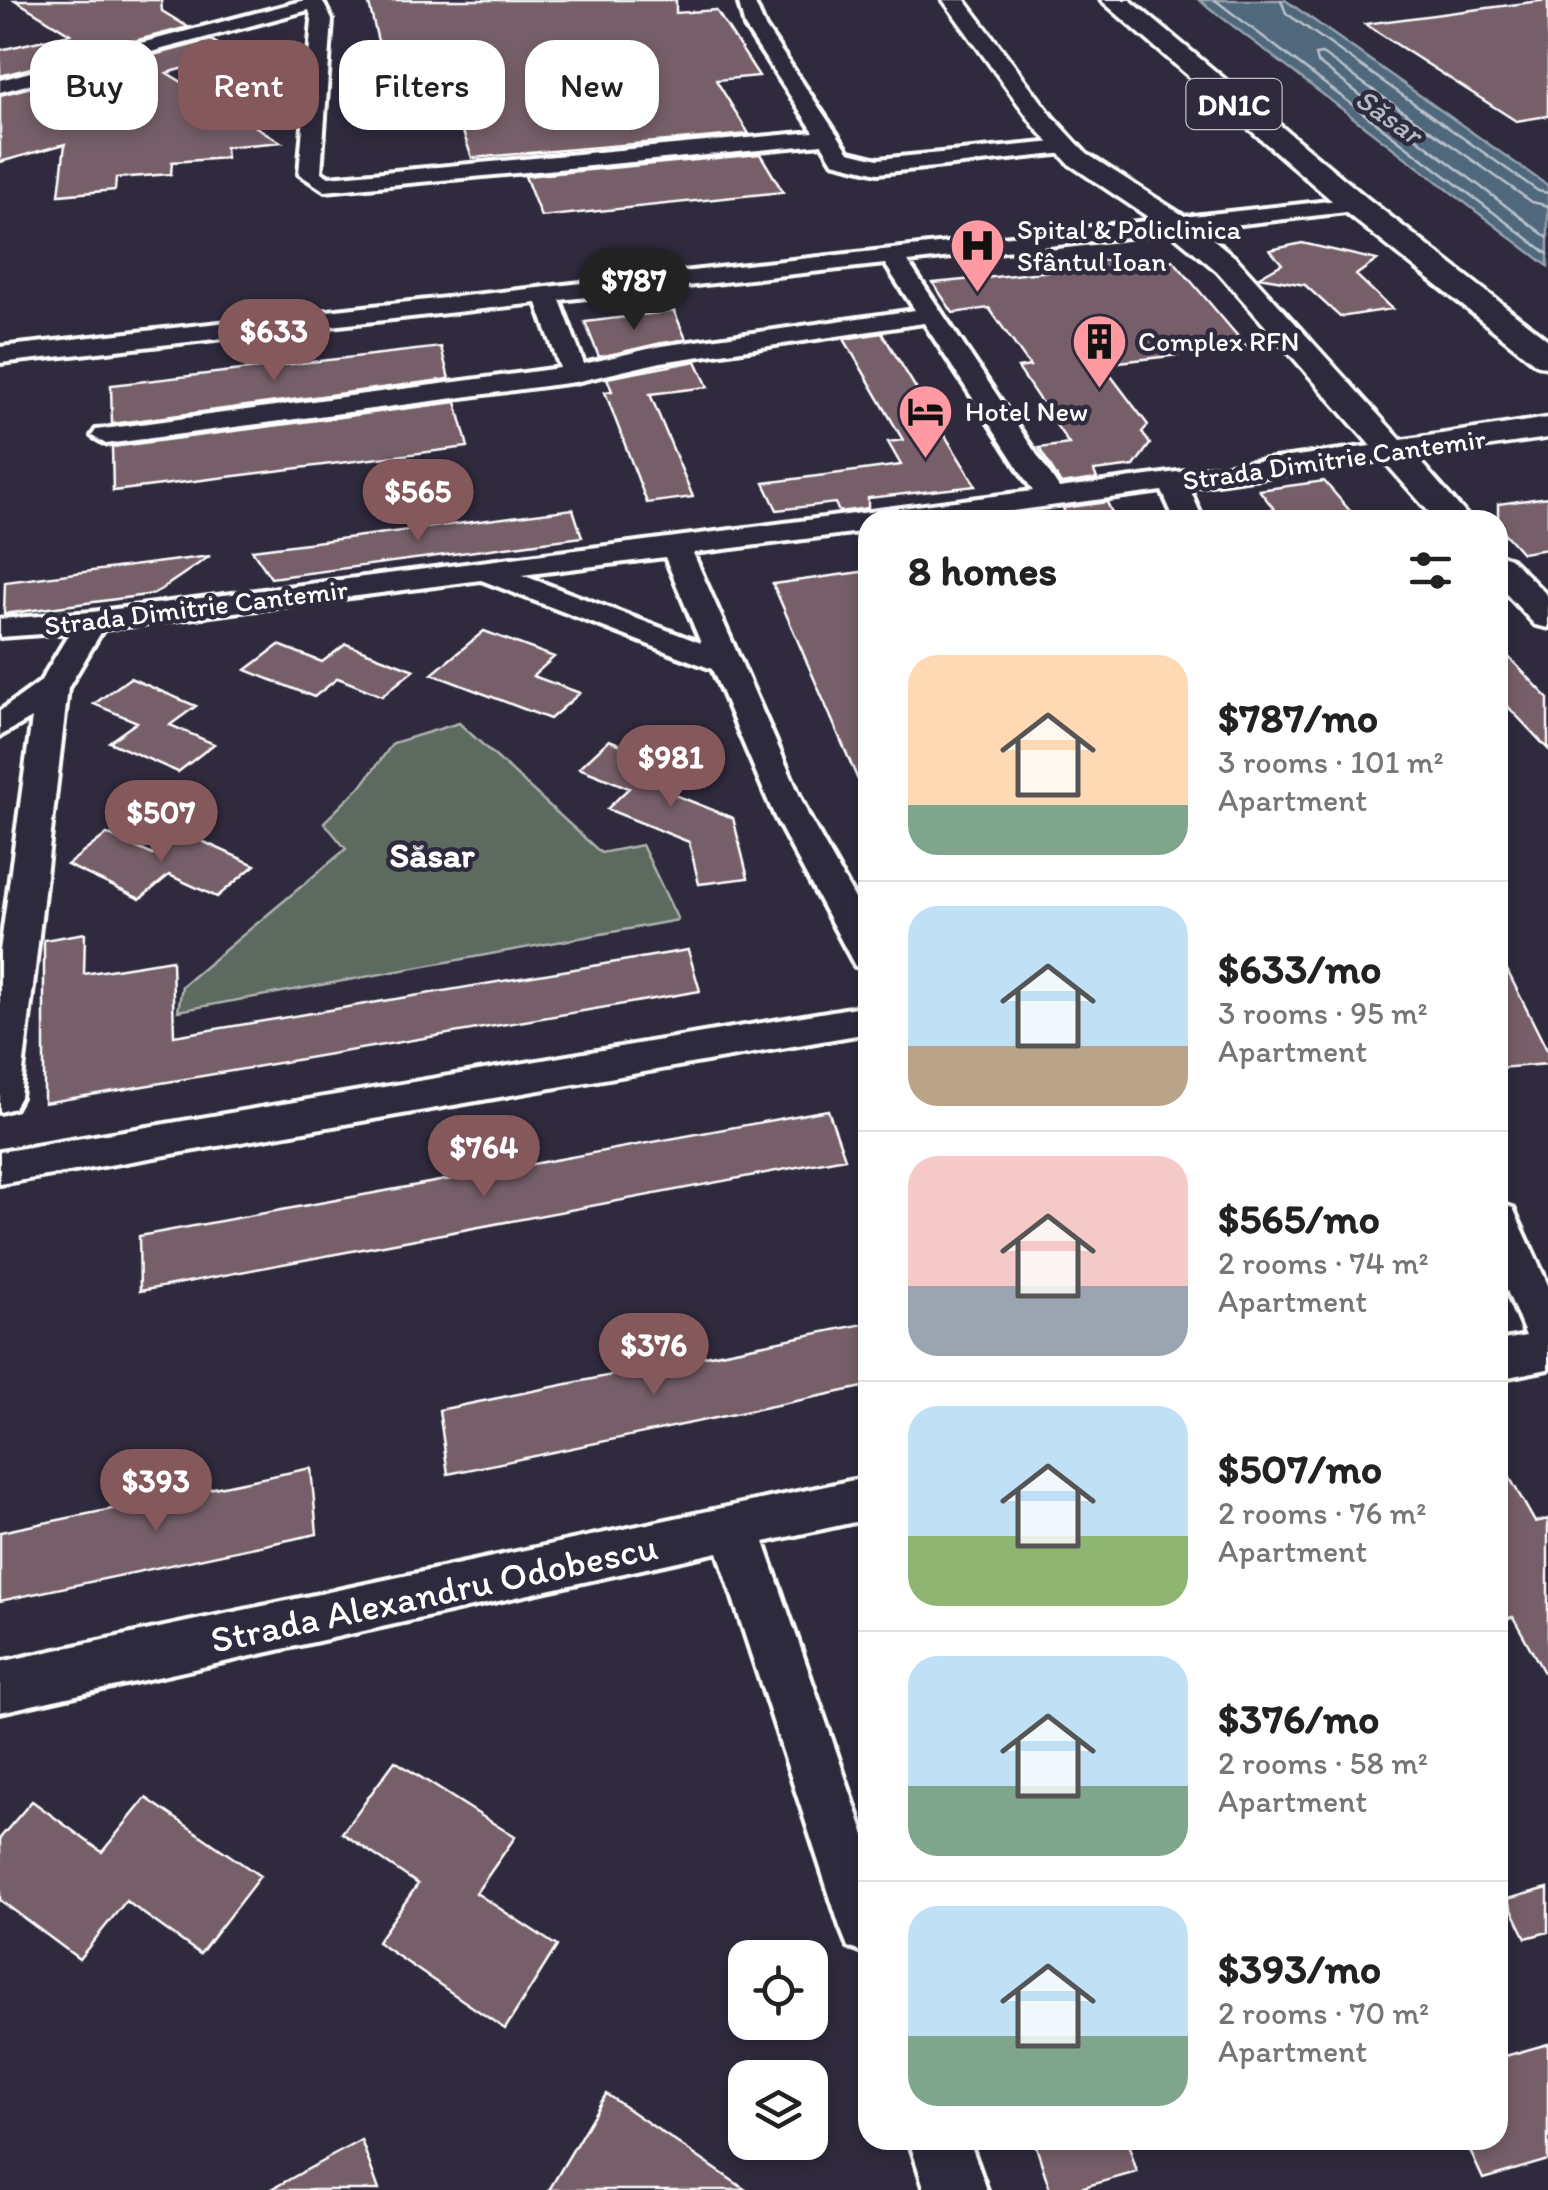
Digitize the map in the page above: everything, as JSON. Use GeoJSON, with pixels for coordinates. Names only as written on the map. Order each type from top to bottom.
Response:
{"type":"FeatureCollection","features":[{"type":"Feature","properties":{"kind":"main road","name":"DN1C"},"geometry":{"type":"LineString","coordinates":[[1114,0],[1356,205],[1548,357]]}},
{"type":"Feature","properties":{"kind":"street"},"geometry":{"type":"LineString","coordinates":[[748,0],[744,4],[755,27],[841,158],[878,166],[1066,147]]}},
{"type":"Feature","properties":{"kind":"street"},"geometry":{"type":"LineString","coordinates":[[954,0],[1066,147],[1179,225],[1226,265],[1445,510]]}},
{"type":"Feature","properties":{"kind":"street"},"geometry":{"type":"LineString","coordinates":[[0,86],[312,2],[322,20],[310,174],[316,181],[338,185],[826,137]]}},
{"type":"Feature","properties":{"kind":"street"},"geometry":{"type":"LineString","coordinates":[[0,355],[1356,205]]}},
{"type":"Feature","properties":{"kind":"street"},"geometry":{"type":"LineString","coordinates":[[892,256],[1051,497]]}},
{"type":"Feature","properties":{"kind":"street"},"geometry":{"type":"LineString","coordinates":[[546,295],[574,374]]}},
{"type":"Feature","properties":{"kind":"street"},"geometry":{"type":"LineString","coordinates":[[106,436],[574,374],[632,358],[930,314]]}},
{"type":"Feature","properties":{"kind":"street","name":"Strada Dimitrie Cantemir"},"geometry":{"type":"LineString","coordinates":[[955,510],[1548,428]]}},
{"type":"Feature","properties":{"kind":"street"},"geometry":{"type":"LineString","coordinates":[[1172,481],[1185,510]]}},
{"type":"Feature","properties":{"kind":"street","name":"Strada Dimitrie Cantemir"},"geometry":{"type":"LineString","coordinates":[[0,628],[92,621],[858,523]]}},
{"type":"Feature","properties":{"kind":"street"},"geometry":{"type":"LineString","coordinates":[[676,548],[792,817],[858,939]]}},
{"type":"Feature","properties":{"kind":"street"},"geometry":{"type":"LineString","coordinates":[[479,569],[726,664]]}},
{"type":"Feature","properties":{"kind":"street"},"geometry":{"type":"LineString","coordinates":[[1508,575],[1548,617]]}},
{"type":"Feature","properties":{"kind":"street"},"geometry":{"type":"LineString","coordinates":[[0,726],[52,688],[92,621]]}},
{"type":"Feature","properties":{"kind":"street"},"geometry":{"type":"LineString","coordinates":[[0,1097],[52,688]]}},
{"type":"Feature","properties":{"kind":"street"},"geometry":{"type":"LineString","coordinates":[[0,1168],[858,1021]]}},
{"type":"Feature","properties":{"kind":"street"},"geometry":{"type":"LineString","coordinates":[[1508,1243],[1548,1335]]}},
{"type":"Feature","properties":{"kind":"street"},"geometry":{"type":"LineString","coordinates":[[1508,1358],[1548,1350]]}},
{"type":"Feature","properties":{"kind":"street","name":"Strada Alexandru Odobescu"},"geometry":{"type":"LineString","coordinates":[[0,1688],[858,1500]]}},
{"type":"Feature","properties":{"kind":"street"},"geometry":{"type":"LineString","coordinates":[[734,1527],[858,1897]]}},
{"type":"Feature","properties":{"kind":"street"},"geometry":{"type":"LineString","coordinates":[[942,2150],[956,2190]]}},
{"type":"Feature","properties":{"kind":"green space"},"geometry":{"type":"Polygon","coordinates":[[[459,723],[601,853],[642,845],[678,920],[178,1011],[182,986],[346,849],[324,822],[363,784],[393,743],[459,723]]]}},
{"type":"Feature","properties":{"kind":"water"},"geometry":{"type":"Polygon","coordinates":[[[1199,0],[1285,0],[1548,186],[1548,266],[1199,0]]]}},
{"type":"Feature","properties":{"kind":"building"},"geometry":{"type":"Polygon","coordinates":[[[15,0],[161,0],[162,11],[188,27],[138,40],[44,40],[70,34],[15,0]]]}},
{"type":"Feature","properties":{"kind":"building"},"geometry":{"type":"Polygon","coordinates":[[[368,0],[676,0],[676,13],[716,10],[759,76],[716,80],[749,134],[472,158],[462,130],[505,130],[505,40],[378,40],[368,0]]]}},
{"type":"Feature","properties":{"kind":"building"},"geometry":{"type":"Polygon","coordinates":[[[1548,0],[1548,116],[1516,121],[1365,24],[1548,0]]]}},
{"type":"Feature","properties":{"kind":"building"},"geometry":{"type":"Polygon","coordinates":[[[30,43],[30,68],[0,76],[0,50],[30,43]]]}},
{"type":"Feature","properties":{"kind":"building"},"geometry":{"type":"Polygon","coordinates":[[[178,49],[178,70],[167,73],[178,80],[178,130],[261,130],[281,142],[225,147],[226,158],[172,162],[171,174],[116,178],[115,190],[59,195],[65,144],[0,162],[0,95],[30,87],[30,130],[158,130],[158,54],[178,49]]]}},
{"type":"Feature","properties":{"kind":"building"},"geometry":{"type":"Polygon","coordinates":[[[760,154],[783,192],[541,217],[525,176],[760,154]]]}},
{"type":"Feature","properties":{"kind":"building"},"geometry":{"type":"Polygon","coordinates":[[[1302,243],[1377,260],[1356,275],[1392,309],[1340,317],[1305,285],[1259,277],[1282,264],[1270,250],[1302,243]]]}},
{"type":"Feature","properties":{"kind":"building"},"geometry":{"type":"Polygon","coordinates":[[[1127,258],[1133,265],[1173,260],[1247,347],[1102,364],[1148,425],[1142,432],[1150,444],[1134,466],[1094,471],[1097,479],[1061,484],[1039,448],[1069,444],[1018,368],[1030,366],[989,308],[953,313],[933,283],[1084,268],[1080,263],[1127,258]]]}},
{"type":"Feature","properties":{"kind":"building"},"geometry":{"type":"Polygon","coordinates":[[[674,311],[686,339],[599,357],[585,322],[674,311]]]}},
{"type":"Feature","properties":{"kind":"building"},"geometry":{"type":"Polygon","coordinates":[[[882,333],[976,486],[868,498],[868,508],[839,512],[835,503],[777,510],[764,483],[901,465],[888,442],[903,440],[844,339],[882,333]]]}},
{"type":"Feature","properties":{"kind":"building"},"geometry":{"type":"Polygon","coordinates":[[[441,347],[449,379],[112,424],[111,385],[441,347]]]}},
{"type":"Feature","properties":{"kind":"building"},"geometry":{"type":"Polygon","coordinates":[[[696,361],[708,387],[650,394],[693,497],[647,503],[605,392],[612,391],[607,378],[696,361]]]}},
{"type":"Feature","properties":{"kind":"building"},"geometry":{"type":"Polygon","coordinates":[[[456,402],[468,447],[113,491],[112,447],[456,402]]]}},
{"type":"Feature","properties":{"kind":"building"},"geometry":{"type":"Polygon","coordinates":[[[1324,481],[1349,510],[1275,510],[1259,490],[1324,481]]]}},
{"type":"Feature","properties":{"kind":"building"},"geometry":{"type":"Polygon","coordinates":[[[1548,497],[1548,549],[1522,553],[1508,537],[1508,510],[1498,510],[1498,504],[1548,497]]]}},
{"type":"Feature","properties":{"kind":"building"},"geometry":{"type":"Polygon","coordinates":[[[1107,502],[1111,510],[1064,510],[1107,502]]]}},
{"type":"Feature","properties":{"kind":"building"},"geometry":{"type":"Polygon","coordinates":[[[573,509],[582,537],[271,578],[252,550],[573,509]]]}},
{"type":"Feature","properties":{"kind":"building"},"geometry":{"type":"Polygon","coordinates":[[[210,556],[154,594],[4,614],[5,582],[210,556]]]}},
{"type":"Feature","properties":{"kind":"building"},"geometry":{"type":"Polygon","coordinates":[[[858,572],[858,780],[773,584],[858,572]]]}},
{"type":"Feature","properties":{"kind":"building"},"geometry":{"type":"Polygon","coordinates":[[[484,631],[554,657],[533,676],[580,693],[550,719],[432,674],[484,631]]]}},
{"type":"Feature","properties":{"kind":"building"},"geometry":{"type":"Polygon","coordinates":[[[346,644],[414,670],[382,696],[338,678],[314,697],[246,670],[279,645],[322,662],[346,644]]]}},
{"type":"Feature","properties":{"kind":"building"},"geometry":{"type":"Polygon","coordinates":[[[1508,656],[1548,698],[1548,749],[1508,707],[1508,656]]]}},
{"type":"Feature","properties":{"kind":"building"},"geometry":{"type":"Polygon","coordinates":[[[130,678],[196,706],[170,725],[214,744],[178,772],[109,742],[137,722],[94,704],[130,678]]]}},
{"type":"Feature","properties":{"kind":"building"},"geometry":{"type":"Polygon","coordinates":[[[609,740],[686,770],[665,791],[733,818],[748,878],[699,884],[689,842],[607,809],[629,788],[579,768],[609,740]]]}},
{"type":"Feature","properties":{"kind":"building"},"geometry":{"type":"Polygon","coordinates":[[[182,832],[255,865],[217,897],[169,875],[140,899],[67,865],[107,834],[153,855],[182,832]]]}},
{"type":"Feature","properties":{"kind":"building"},"geometry":{"type":"Polygon","coordinates":[[[85,933],[84,974],[172,960],[174,1036],[688,950],[700,991],[44,1103],[44,940],[85,933]]]}},
{"type":"Feature","properties":{"kind":"building"},"geometry":{"type":"Polygon","coordinates":[[[1508,972],[1548,1052],[1548,1064],[1508,1067],[1508,972]]]}},
{"type":"Feature","properties":{"kind":"building"},"geometry":{"type":"Polygon","coordinates":[[[828,1110],[845,1158],[140,1291],[139,1236],[828,1110]]]}},
{"type":"Feature","properties":{"kind":"building"},"geometry":{"type":"Polygon","coordinates":[[[858,1325],[858,1388],[448,1474],[439,1410],[858,1325]]]}},
{"type":"Feature","properties":{"kind":"building"},"geometry":{"type":"Polygon","coordinates":[[[311,1468],[317,1534],[0,1601],[0,1532],[311,1468]]]}},
{"type":"Feature","properties":{"kind":"building"},"geometry":{"type":"Polygon","coordinates":[[[1508,1475],[1535,1522],[1548,1519],[1548,1680],[1513,1617],[1508,1618],[1508,1475]]]}},
{"type":"Feature","properties":{"kind":"building"},"geometry":{"type":"Polygon","coordinates":[[[395,1761],[515,1837],[476,1893],[557,1946],[505,2029],[377,1942],[418,1884],[342,1833],[395,1761]]]}},
{"type":"Feature","properties":{"kind":"building"},"geometry":{"type":"Polygon","coordinates":[[[146,1798],[260,1876],[200,1954],[126,1901],[79,1959],[0,1900],[0,1838],[32,1801],[102,1852],[146,1798]]]}},
{"type":"Feature","properties":{"kind":"building"},"geometry":{"type":"Polygon","coordinates":[[[1548,1888],[1548,1932],[1526,1938],[1508,1899],[1548,1888]]]}},
{"type":"Feature","properties":{"kind":"building"},"geometry":{"type":"Polygon","coordinates":[[[1548,2044],[1548,2160],[1483,2179],[1470,2150],[1508,2150],[1508,2055],[1548,2044]]]}},
{"type":"Feature","properties":{"kind":"building"},"geometry":{"type":"Polygon","coordinates":[[[606,2094],[746,2190],[549,2190],[606,2094]]]}},
{"type":"Feature","properties":{"kind":"building"},"geometry":{"type":"Polygon","coordinates":[[[361,2140],[379,2190],[270,2190],[361,2140]]]}},
{"type":"Feature","properties":{"kind":"building"},"geometry":{"type":"Polygon","coordinates":[[[1037,2150],[1130,2150],[1137,2172],[1073,2190],[1050,2190],[1037,2150]]]}},
{"type":"Feature","properties":{"kind":"place","name":"Spital & Policlinica Sfântul Ioan"},"geometry":{"type":"Point","coordinates":[978,294]}},
{"type":"Feature","properties":{"kind":"place","name":"Complex RFN"},"geometry":{"type":"Point","coordinates":[1099,390]}},
{"type":"Feature","properties":{"kind":"place","name":"Hotel New"},"geometry":{"type":"Point","coordinates":[926,460]}},
{"type":"Feature","properties":{"kind":"district","name":"Săsar"},"geometry":{"type":"Point","coordinates":[432,855]}}]}
